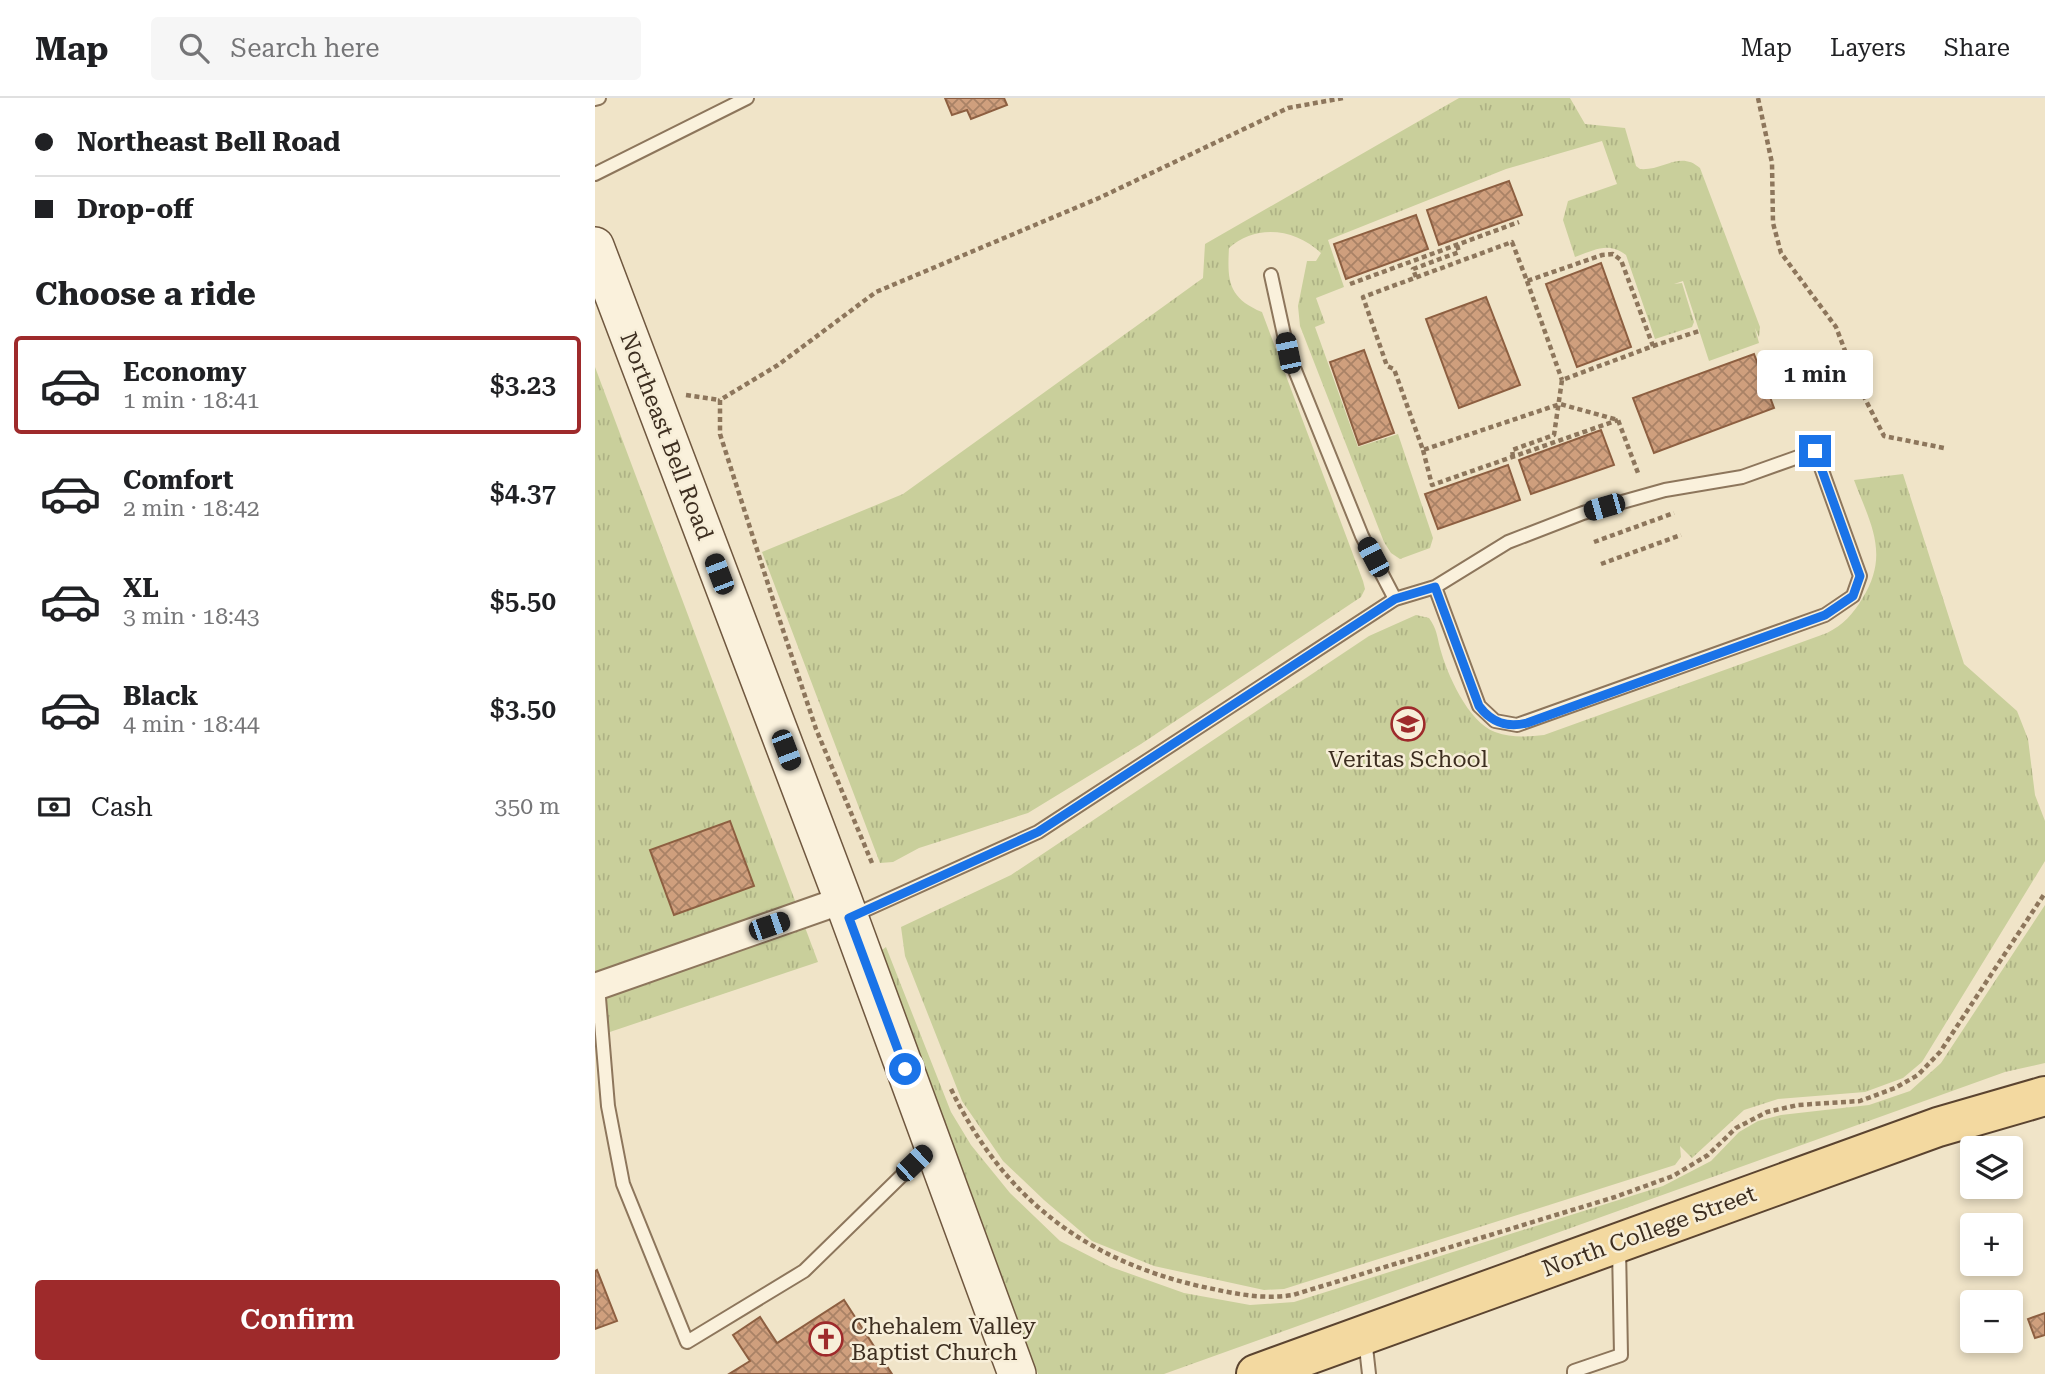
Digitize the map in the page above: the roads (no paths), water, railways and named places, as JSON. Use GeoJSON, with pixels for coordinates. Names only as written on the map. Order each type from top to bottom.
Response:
{"type":"FeatureCollection","features":[{"type":"Feature","properties":{"kind":"main road","name":"Northeast Bell Road"},"geometry":{"type":"LineString","coordinates":[[595,246],[846,909],[1017,1374]]}},
{"type":"Feature","properties":{"kind":"main road","name":"North College Street"},"geometry":{"type":"LineString","coordinates":[[1256,1374],[1938,1127],[2045,1096]]}},
{"type":"Feature","properties":{"kind":"street"},"geometry":{"type":"LineString","coordinates":[[596,986],[846,909]]}},
{"type":"Feature","properties":{"kind":"lane"},"geometry":{"type":"LineString","coordinates":[[595,174],[747,98]]}},
{"type":"Feature","properties":{"kind":"lane"},"geometry":{"type":"LineString","coordinates":[[1271,275],[1288,353],[1362,536],[1395,599]]}},
{"type":"Feature","properties":{"kind":"lane"},"geometry":{"type":"LineString","coordinates":[[846,909],[1038,832],[1395,599],[1435,587],[1508,542],[1583,513],[1665,490],[1742,477],[1815,451],[1860,576],[1853,596],[1825,615],[1517,725],[1495,721],[1479,706],[1435,587]]}},
{"type":"Feature","properties":{"kind":"lane"},"geometry":{"type":"LineString","coordinates":[[596,986],[608,1106],[623,1184],[687,1342],[804,1271],[933,1145]]}},
{"type":"Feature","properties":{"kind":"lane"},"geometry":{"type":"LineString","coordinates":[[1574,1374],[1574,1371],[1621,1354],[1619,1242]]}},
{"type":"Feature","properties":{"kind":"lane"},"geometry":{"type":"LineString","coordinates":[[1364,1334],[1369,1374]]}},
{"type":"Feature","properties":{"kind":"place","name":"Veritas School"},"geometry":{"type":"Point","coordinates":[1408,724]}},
{"type":"Feature","properties":{"kind":"place","name":"Chehalem Valley Baptist Church"},"geometry":{"type":"Point","coordinates":[826,1339]}}]}
